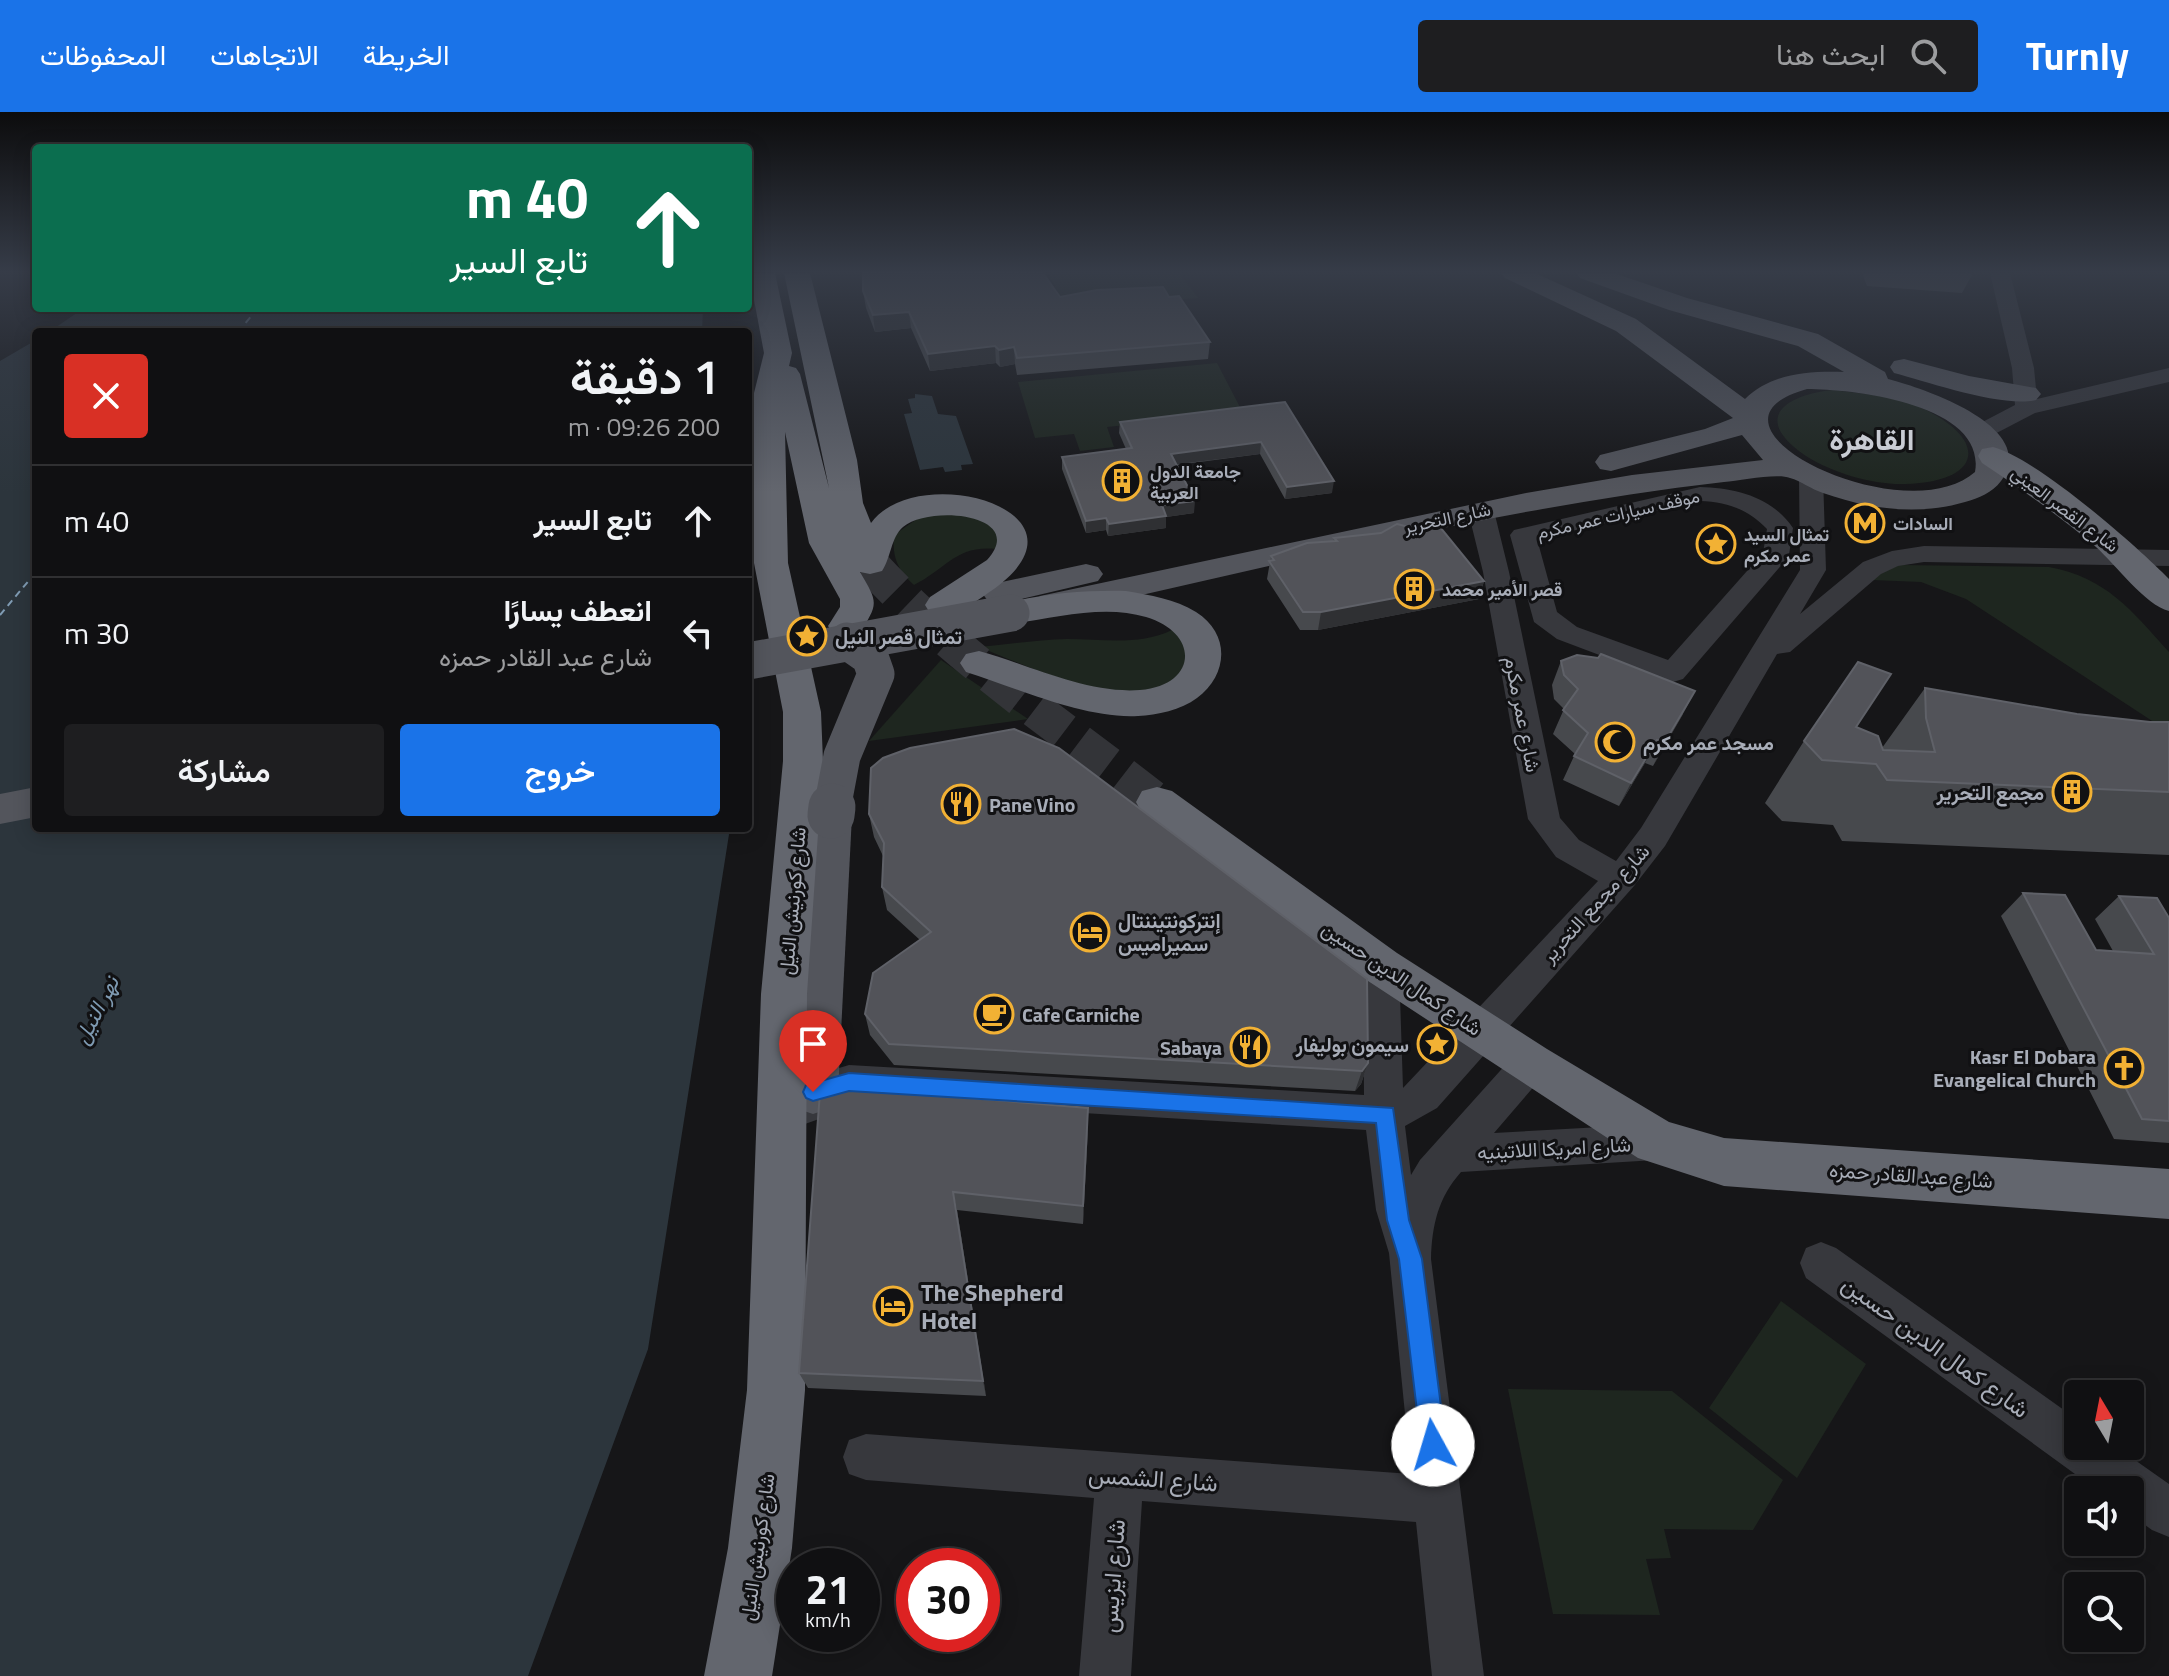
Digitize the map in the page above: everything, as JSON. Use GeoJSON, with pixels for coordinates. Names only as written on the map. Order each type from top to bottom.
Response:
{"type":"FeatureCollection","features":[{"type":"Feature","properties":{"kind":"highway","name":"شارع كورنيش النيل"},"geometry":{"type":"LineString","coordinates":[[738,1676],[760,1548],[776,1390],[784,994],[803,761],[802,712],[771,563],[769,393],[777,346]]}},
{"type":"Feature","properties":{"kind":"highway"},"geometry":{"type":"LineString","coordinates":[[778,346],[797,413],[826,543],[858,599],[858,607],[846,634]]}},
{"type":"Feature","properties":{"kind":"highway"},"geometry":{"type":"LineString","coordinates":[[814,346],[841,460],[847,503],[870,564],[887,523],[912,507],[957,503],[995,515],[1007,527],[1013,540],[1010,554],[982,581],[943,605]]}},
{"type":"Feature","properties":{"kind":"highway","name":"شارع القصر العيني"},"geometry":{"type":"LineString","coordinates":[[1986,444],[2130,558],[2169,600]]}},
{"type":"Feature","properties":{"kind":"highway"},"geometry":{"type":"LineString","coordinates":[[979,663],[1110,700],[1137,703],[1165,700],[1188,690],[1199,676],[1206,656],[1201,638],[1186,622],[1164,610],[1141,604],[1006,603]]}},
{"type":"Feature","properties":{"kind":"highway","name":"شارع كمال الدين حسين"},"geometry":{"type":"LineString","coordinates":[[1157,802],[1381,966],[1656,1142]]}},
{"type":"Feature","properties":{"kind":"highway","name":"شارع عبد القادر حمزه"},"geometry":{"type":"LineString","coordinates":[[1656,1142],[1724,1162],[2169,1194]]}},
{"type":"Feature","properties":{"kind":"main road"},"geometry":{"type":"LineString","coordinates":[[1654,346],[1751,419],[1758,437],[1772,452],[1802,472],[1846,489],[1885,497],[1923,500],[1955,496],[1978,486],[1991,472],[1986,444],[1942,407],[1891,388],[1818,346]]}},
{"type":"Feature","properties":{"kind":"main road"},"geometry":{"type":"LineString","coordinates":[[1830,346],[2027,401]]}},
{"type":"Feature","properties":{"kind":"main road"},"geometry":{"type":"LineString","coordinates":[[1751,419],[1754,404],[1766,393],[1795,383],[1833,380],[1891,388]]}},
{"type":"Feature","properties":{"kind":"main road","name":"شارع التحرير"},"geometry":{"type":"LineString","coordinates":[[1006,603],[1593,466],[1716,435],[1751,419]]}},
{"type":"Feature","properties":{"kind":"main road","name":"شارع التحرير"},"geometry":{"type":"LineString","coordinates":[[1006,603],[1639,482],[1802,472]]}},
{"type":"Feature","properties":{"kind":"main road"},"geometry":{"type":"LineString","coordinates":[[752,645],[846,634],[1006,603]]}},
{"type":"Feature","properties":{"kind":"main road"},"geometry":{"type":"LineString","coordinates":[[752,660],[943,605],[1006,603]]}},
{"type":"Feature","properties":{"kind":"main road"},"geometry":{"type":"LineString","coordinates":[[813,1092],[836,769],[848,735],[875,681],[875,664],[846,634]]}},
{"type":"Feature","properties":{"kind":"main road"},"geometry":{"type":"LineString","coordinates":[[0,791],[32,785]]}},
{"type":"Feature","properties":{"kind":"main road"},"geometry":{"type":"LineString","coordinates":[[0,809],[32,803]]}},
{"type":"Feature","properties":{"kind":"street"},"geometry":{"type":"LineString","coordinates":[[2018,346],[2027,401]]}},
{"type":"Feature","properties":{"kind":"street"},"geometry":{"type":"LineString","coordinates":[[1986,444],[2027,401],[2163,381]]}},
{"type":"Feature","properties":{"kind":"street"},"geometry":{"type":"LineString","coordinates":[[1802,472],[1813,570],[1859,587]]}},
{"type":"Feature","properties":{"kind":"street","name":"موقف سيارات عمر مكرم"},"geometry":{"type":"LineString","coordinates":[[1700,494],[1727,494],[1768,513],[1780,528],[1776,555],[1673,672],[1567,633],[1544,616],[1537,584],[1523,535],[1700,494]]}},
{"type":"Feature","properties":{"kind":"street","name":"شارع عمر مكرم"},"geometry":{"type":"LineString","coordinates":[[1481,511],[1496,572],[1544,819],[1558,841],[1580,860],[1622,877]]}},
{"type":"Feature","properties":{"kind":"street"},"geometry":{"type":"LineString","coordinates":[[1760,663],[1892,559],[1924,554],[2169,558]]}},
{"type":"Feature","properties":{"kind":"street","name":"شارع مجمع التحرير"},"geometry":{"type":"LineString","coordinates":[[1386,1114],[1404,1109],[1423,1096],[1479,1030],[1622,877],[1653,837],[1813,570]]}},
{"type":"Feature","properties":{"kind":"street"},"geometry":{"type":"LineString","coordinates":[[1381,966],[1386,1114],[1396,1209],[1410,1259]]}},
{"type":"Feature","properties":{"kind":"street","name":"شارع امريكا اللاتينيه"},"geometry":{"type":"LineString","coordinates":[[1458,1676],[1410,1259],[1411,1226],[1421,1193],[1434,1173],[1530,1064]]}},
{"type":"Feature","properties":{"kind":"street"},"geometry":{"type":"LineString","coordinates":[[781,1196],[804,1109],[813,1092],[849,1082],[1386,1114]]}},
{"type":"Feature","properties":{"kind":"street","name":"شارع امريكا اللاتينيه"},"geometry":{"type":"LineString","coordinates":[[1453,1154],[1656,1142]]}},
{"type":"Feature","properties":{"kind":"street","name":"شارع كمال الدين حسين"},"geometry":{"type":"LineString","coordinates":[[1821,1263],[2169,1513]]}},
{"type":"Feature","properties":{"kind":"street","name":"شارع الشمس"},"geometry":{"type":"LineString","coordinates":[[866,1457],[1439,1500]]}},
{"type":"Feature","properties":{"kind":"street","name":"شارع ايزيس"},"geometry":{"type":"LineString","coordinates":[[1105,1676],[1120,1476]]}},
{"type":"Feature","properties":{"kind":"shaded area"},"geometry":{"type":"Polygon","coordinates":[[[1217,363],[1243,413],[1107,427],[1114,447],[1080,451],[1074,434],[1035,438],[1018,382],[1217,363]]]}},
{"type":"Feature","properties":{"kind":"shaded area"},"geometry":{"type":"Polygon","coordinates":[[[1833,390],[1889,398],[1922,408],[1959,434],[1967,446],[1968,458],[1962,468],[1949,476],[1930,482],[1905,484],[1867,480],[1817,462],[1789,443],[1780,431],[1777,420],[1788,403],[1800,397],[1833,390]]]}},
{"type":"Feature","properties":{"kind":"shaded area"},"geometry":{"type":"Polygon","coordinates":[[[945,511],[975,515],[995,527],[1000,541],[996,549],[961,554],[914,585],[897,563],[894,535],[917,519],[945,511]]]}},
{"type":"Feature","properties":{"kind":"shaded area"},"geometry":{"type":"Polygon","coordinates":[[[1900,565],[2049,567],[2087,579],[2102,588],[2130,610],[2169,652],[2169,732],[1966,599],[1921,582],[1872,580],[1900,565]]]}},
{"type":"Feature","properties":{"kind":"shaded area"},"geometry":{"type":"Polygon","coordinates":[[[1172,630],[1185,637],[1190,655],[1184,676],[1163,689],[1144,694],[1097,689],[1071,682],[979,647],[1067,639],[1134,640],[1172,630]]]}},
{"type":"Feature","properties":{"kind":"shaded area"},"geometry":{"type":"Polygon","coordinates":[[[941,660],[1028,719],[869,741],[941,660]]]}},
{"type":"Feature","properties":{"kind":"shaded area"},"geometry":{"type":"Polygon","coordinates":[[[1781,1301],[1866,1364],[1797,1478],[1709,1408],[1781,1301]]]}},
{"type":"Feature","properties":{"kind":"shaded area"},"geometry":{"type":"Polygon","coordinates":[[[1508,1389],[1672,1391],[1783,1480],[1753,1530],[1664,1529],[1671,1558],[1646,1559],[1660,1615],[1553,1614],[1508,1389]]]}},
{"type":"Feature","properties":{"kind":"water","name":"نهر النيل"},"geometry":{"type":"Polygon","coordinates":[[[26,346],[32,346],[32,832],[729,832],[648,1349],[528,1676],[0,1676],[0,361],[26,346]]]}},
{"type":"Feature","properties":{"kind":"water"},"geometry":{"type":"Polygon","coordinates":[[[915,394],[932,396],[938,414],[956,416],[973,464],[961,465],[962,470],[945,472],[943,467],[920,470],[904,414],[912,413],[908,399],[915,398],[915,394]]]}},
{"type":"Feature","properties":{"kind":"building"},"geometry":{"type":"Polygon","coordinates":[[[924,346],[1162,346],[1017,358],[1014,347],[999,350],[995,346],[928,354],[924,346]]]}},
{"type":"Feature","properties":{"kind":"building","name":"جامعة الدول العربية"},"geometry":{"type":"Polygon","coordinates":[[[1285,402],[1334,481],[1287,487],[1261,442],[1171,454],[1195,501],[1162,505],[1166,516],[1109,524],[1106,518],[1086,521],[1062,457],[1132,448],[1120,422],[1285,402]]]}},
{"type":"Feature","properties":{"kind":"building","name":"قصر الأمير محمد"},"geometry":{"type":"Polygon","coordinates":[[[1397,524],[1413,528],[1440,527],[1484,581],[1321,612],[1303,612],[1269,561],[1274,560],[1271,556],[1307,543],[1381,533],[1397,524]]]}},
{"type":"Feature","properties":{"kind":"building","name":"مسجد عمر مكرم"},"geometry":{"type":"Polygon","coordinates":[[[1601,654],[1695,691],[1665,742],[1657,740],[1631,783],[1574,756],[1588,733],[1563,710],[1578,689],[1564,675],[1561,661],[1577,655],[1598,658],[1601,654]]]}},
{"type":"Feature","properties":{"kind":"building"},"geometry":{"type":"Polygon","coordinates":[[[1858,662],[1891,674],[1856,727],[1878,736],[1883,750],[1935,752],[1926,718],[1925,688],[2077,714],[2169,722],[2169,792],[1887,780],[1876,764],[1822,760],[1804,741],[1858,662]]]}},
{"type":"Feature","properties":{"kind":"building","name":"إنتركونتيننتال سميراميس"},"geometry":{"type":"Polygon","coordinates":[[[1014,729],[1059,748],[1367,979],[1368,1063],[1362,1071],[889,1044],[865,1014],[873,973],[931,932],[882,887],[884,843],[869,814],[871,768],[883,758],[910,748],[1014,729]]]}},
{"type":"Feature","properties":{"kind":"building"},"geometry":{"type":"Polygon","coordinates":[[[2023,893],[2065,895],[2096,950],[2154,954],[2119,896],[2157,898],[2169,918],[2169,1121],[2142,1119],[2023,893]]]}},
{"type":"Feature","properties":{"kind":"building","name":"The Shepherd Hotel"},"geometry":{"type":"Polygon","coordinates":[[[828,1086],[1088,1108],[1083,1206],[953,1192],[983,1381],[799,1373],[820,1092],[828,1086]]]}},
{"type":"Feature","properties":{"kind":"ferry route"},"geometry":{"type":"LineString","coordinates":[[0,615],[32,577]]}},
{"type":"Feature","properties":{"kind":"tunnel"},"geometry":{"type":"LineString","coordinates":[[870,564],[936,629],[972,659],[1157,802]]}},
{"type":"Feature","properties":{"kind":"place","name":"جامعة الدول العربية"},"geometry":{"type":"Point","coordinates":[1122,481]}},
{"type":"Feature","properties":{"kind":"place","name":"السادات"},"geometry":{"type":"Point","coordinates":[1865,523]}},
{"type":"Feature","properties":{"kind":"place","name":"تمثال السيد عمر مكرم"},"geometry":{"type":"Point","coordinates":[1716,544]}},
{"type":"Feature","properties":{"kind":"place","name":"قصر الأمير محمد"},"geometry":{"type":"Point","coordinates":[1414,589]}},
{"type":"Feature","properties":{"kind":"place","name":"تمثال قصر النيل"},"geometry":{"type":"Point","coordinates":[807,636]}},
{"type":"Feature","properties":{"kind":"place","name":"مسجد عمر مكرم"},"geometry":{"type":"Point","coordinates":[1615,742]}},
{"type":"Feature","properties":{"kind":"place","name":"مجمع التحرير"},"geometry":{"type":"Point","coordinates":[2072,792]}},
{"type":"Feature","properties":{"kind":"place","name":"Pane Vino"},"geometry":{"type":"Point","coordinates":[961,804]}},
{"type":"Feature","properties":{"kind":"place","name":"إنتركونتيننتال سميراميس"},"geometry":{"type":"Point","coordinates":[1090,932]}},
{"type":"Feature","properties":{"kind":"place","name":"Cafe Carniche"},"geometry":{"type":"Point","coordinates":[994,1014]}},
{"type":"Feature","properties":{"kind":"place","name":"سيمون بوليفار"},"geometry":{"type":"Point","coordinates":[1437,1044]}},
{"type":"Feature","properties":{"kind":"place","name":"Sabaya"},"geometry":{"type":"Point","coordinates":[1250,1047]}},
{"type":"Feature","properties":{"kind":"place","name":"Kasr El Dobara Evangelical Church"},"geometry":{"type":"Point","coordinates":[2124,1068]}},
{"type":"Feature","properties":{"kind":"place","name":"The Shepherd Hotel"},"geometry":{"type":"Point","coordinates":[893,1306]}},
{"type":"Feature","properties":{"kind":"district","name":"القاهرة"},"geometry":{"type":"Point","coordinates":[1872,439]}},
{"type":"Feature","properties":{"kind":"route"},"geometry":{"type":"LineString","coordinates":[[813,1092],[849,1082],[1386,1114],[1392,1186],[1410,1259],[1433,1445]]}}]}
